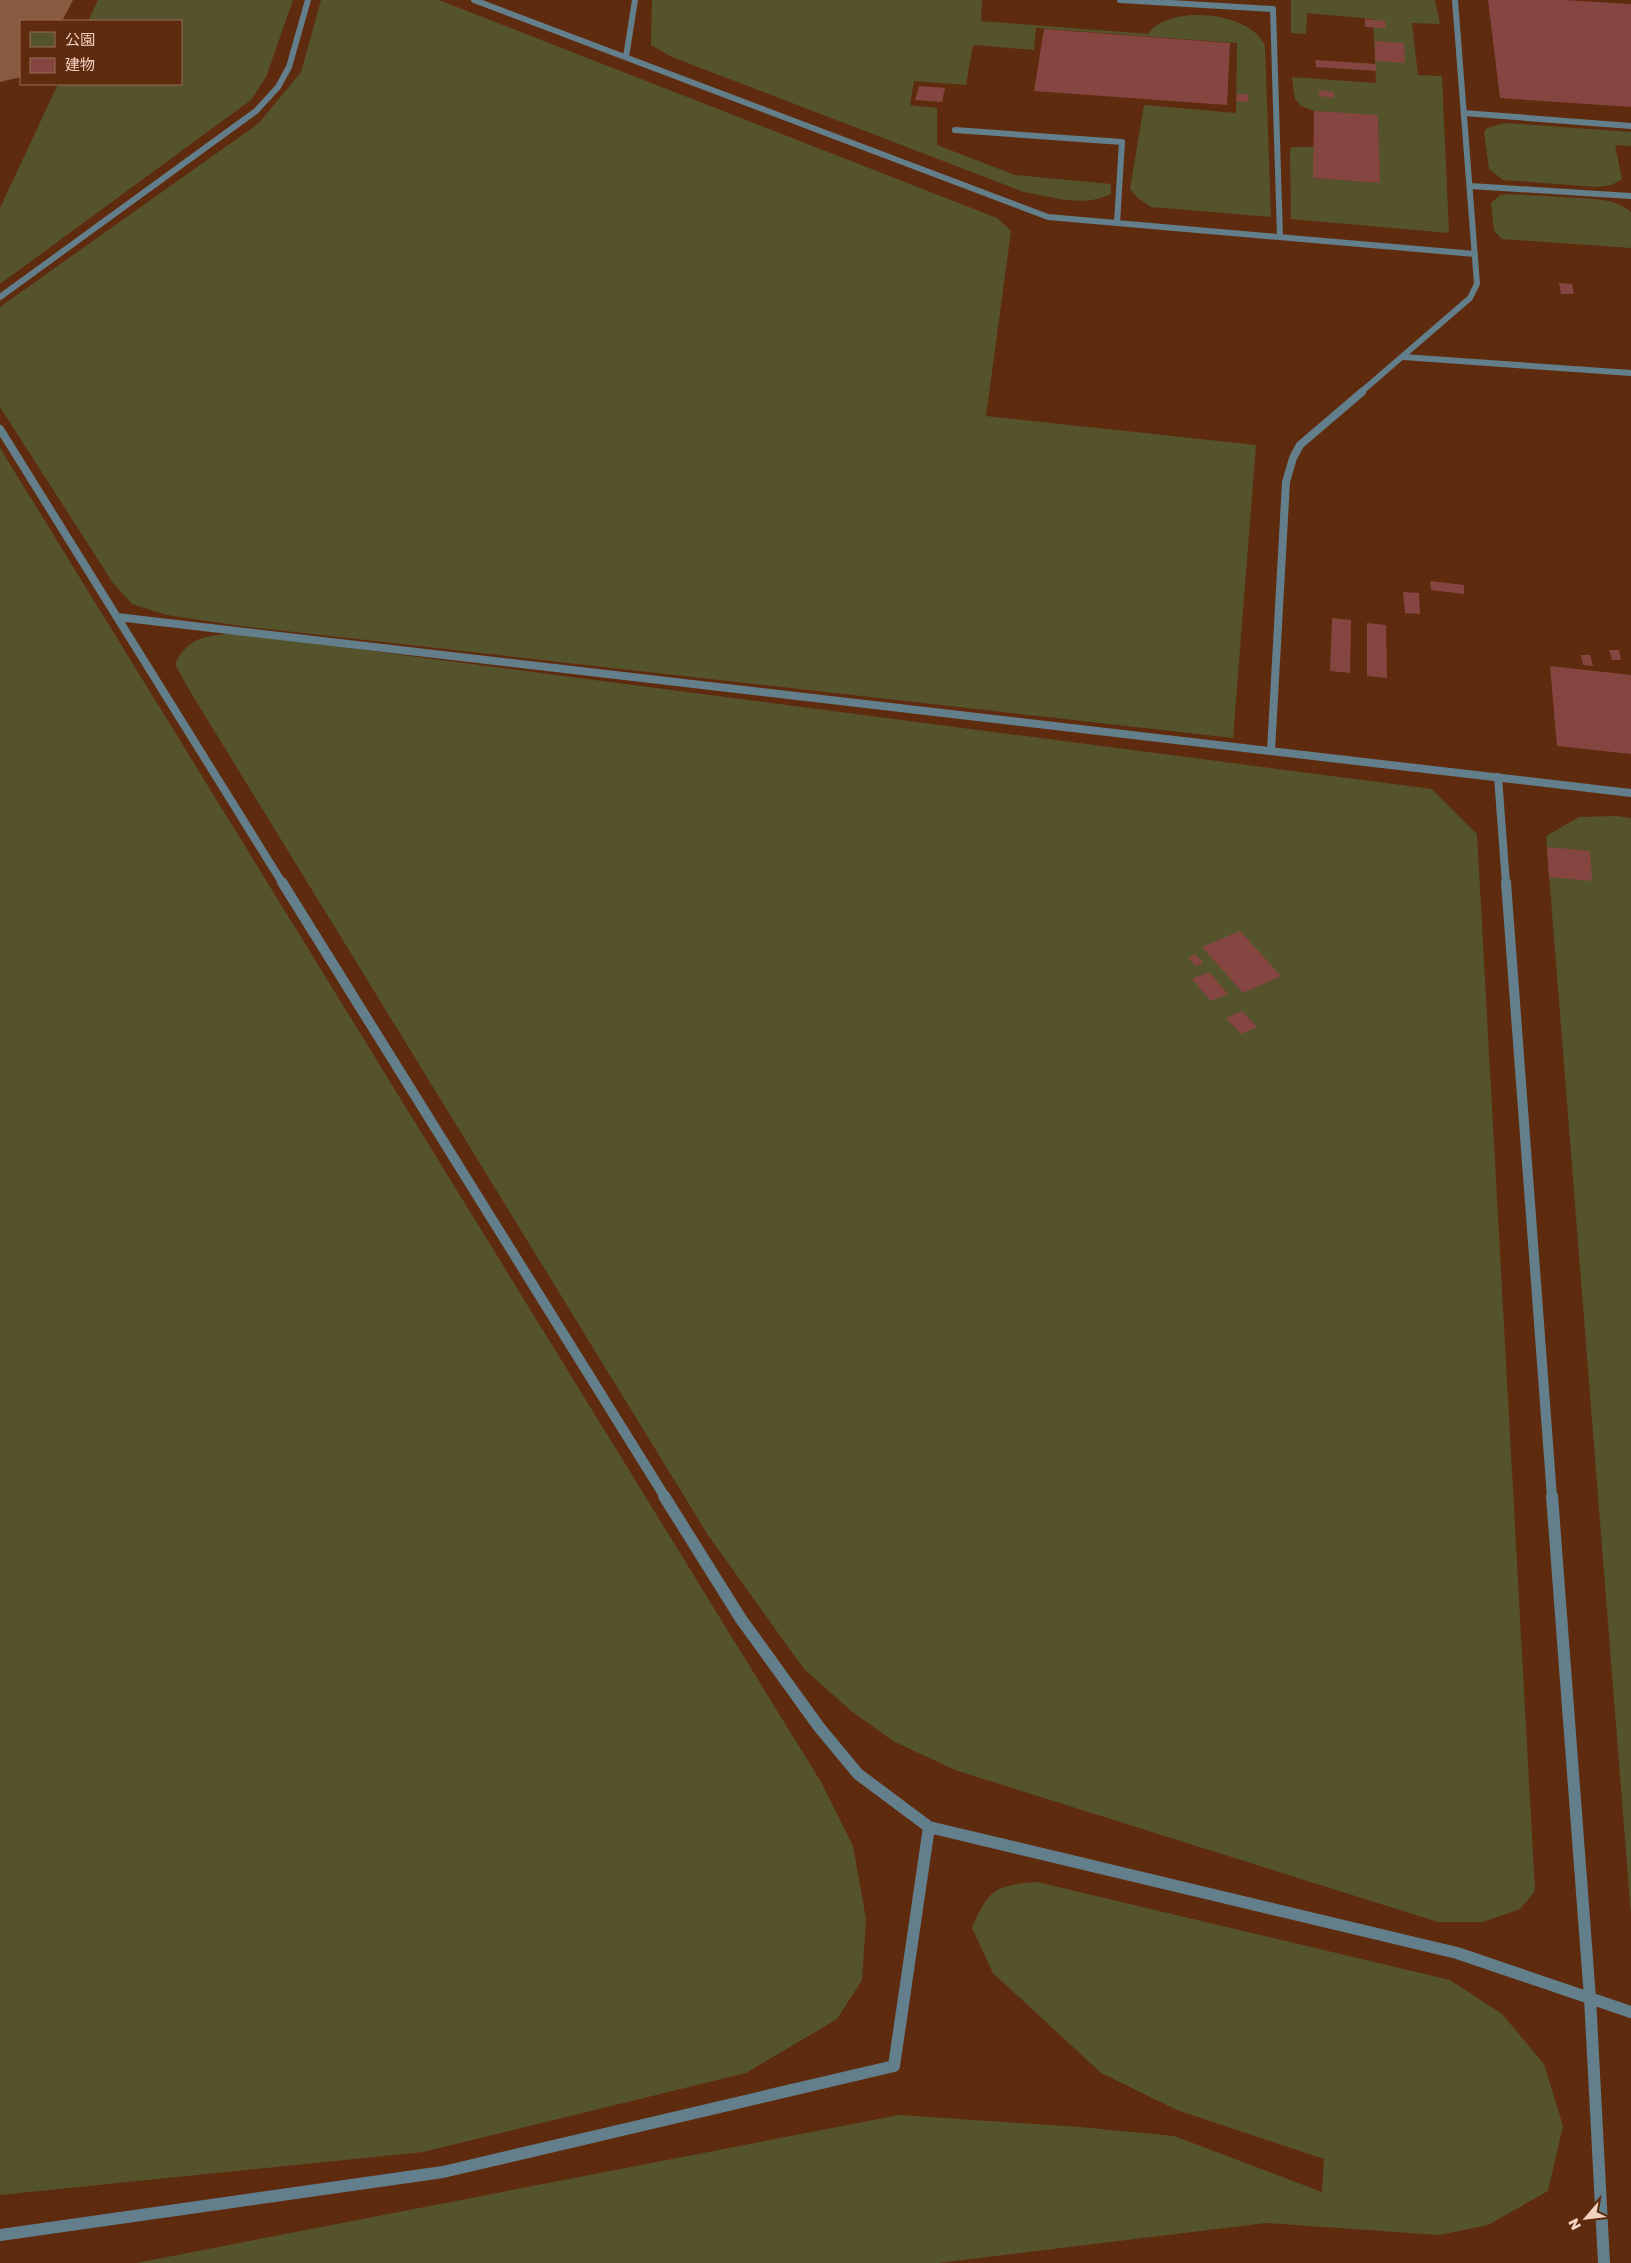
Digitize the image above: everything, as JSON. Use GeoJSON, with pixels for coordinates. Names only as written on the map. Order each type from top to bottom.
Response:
{"type":"FeatureCollection","features":[{"type":"Feature","properties":{"kind":"lane"},"geometry":{"type":"LineString","coordinates":[[0,297],[256,111],[278,88],[289,67],[308,0]]}},
{"type":"Feature","properties":{"kind":"lane"},"geometry":{"type":"LineString","coordinates":[[474,0],[1048,217],[1475,254]]}},
{"type":"Feature","properties":{"kind":"lane"},"geometry":{"type":"LineString","coordinates":[[626,58],[636,0]]}},
{"type":"Feature","properties":{"kind":"lane"},"geometry":{"type":"LineString","coordinates":[[1120,0],[1272,9],[1280,237]]}},
{"type":"Feature","properties":{"kind":"lane"},"geometry":{"type":"LineString","coordinates":[[1271,751],[1286,482],[1293,458],[1305,440],[1470,298],[1478,284],[1455,0]]}},
{"type":"Feature","properties":{"kind":"lane"},"geometry":{"type":"LineString","coordinates":[[1464,113],[1631,126]]}},
{"type":"Feature","properties":{"kind":"lane"},"geometry":{"type":"LineString","coordinates":[[955,130],[1122,142],[1117,223]]}},
{"type":"Feature","properties":{"kind":"lane"},"geometry":{"type":"LineString","coordinates":[[1470,186],[1631,196]]}},
{"type":"Feature","properties":{"kind":"lane"},"geometry":{"type":"LineString","coordinates":[[1403,357],[1631,373]]}},
{"type":"Feature","properties":{"kind":"lane"},"geometry":{"type":"LineString","coordinates":[[0,429],[741,1619],[819,1727],[858,1774],[929,1827],[1457,1953],[1631,2012]]}},
{"type":"Feature","properties":{"kind":"lane"},"geometry":{"type":"LineString","coordinates":[[117,617],[1631,793]]}},
{"type":"Feature","properties":{"kind":"lane"},"geometry":{"type":"LineString","coordinates":[[1498,777],[1590,1998],[1604,2263]]}},
{"type":"Feature","properties":{"kind":"lane"},"geometry":{"type":"LineString","coordinates":[[0,2235],[443,2172],[894,2066],[929,1827]]}},
{"type":"Feature","properties":{"kind":"green space"},"geometry":{"type":"Polygon","coordinates":[[[98,0],[293,0],[266,77],[251,100],[0,284],[0,208],[58,85],[182,85],[182,20],[88,20],[98,0]]]}},
{"type":"Feature","properties":{"kind":"green space"},"geometry":{"type":"Polygon","coordinates":[[[321,0],[439,0],[997,218],[1011,231],[986,416],[1256,445],[1233,738],[241,626],[167,615],[132,604],[113,583],[0,407],[0,307],[259,123],[301,72],[321,0]]]}},
{"type":"Feature","properties":{"kind":"green space"},"geometry":{"type":"Polygon","coordinates":[[[652,0],[982,0],[981,21],[1148,34],[1158,24],[1173,18],[1190,15],[1227,19],[1243,25],[1257,34],[1265,46],[1271,217],[1151,207],[1138,198],[1130,189],[1144,105],[1236,113],[1237,43],[1036,28],[1034,50],[973,45],[966,85],[914,81],[910,105],[937,108],[937,145],[1015,175],[1111,184],[1111,194],[1100,198],[1079,201],[1057,199],[1024,192],[672,57],[651,45],[652,0]]]}},
{"type":"Feature","properties":{"kind":"green space"},"geometry":{"type":"Polygon","coordinates":[[[1291,0],[1435,0],[1440,24],[1412,23],[1418,75],[1442,76],[1449,233],[1291,219],[1290,150],[1292,147],[1314,147],[1314,178],[1380,183],[1378,116],[1314,111],[1301,106],[1295,99],[1292,77],[1376,83],[1373,19],[1307,13],[1306,34],[1291,33],[1291,0]]]}},
{"type":"Feature","properties":{"kind":"green space"},"geometry":{"type":"Polygon","coordinates":[[[1505,123],[1631,132],[1631,146],[1615,145],[1622,179],[1612,185],[1597,187],[1503,180],[1489,169],[1484,132],[1487,128],[1505,123]]]}},
{"type":"Feature","properties":{"kind":"green space"},"geometry":{"type":"Polygon","coordinates":[[[1500,195],[1596,199],[1619,204],[1631,212],[1631,248],[1502,239],[1494,231],[1491,203],[1500,195]]]}},
{"type":"Feature","properties":{"kind":"green space"},"geometry":{"type":"Polygon","coordinates":[[[0,448],[821,1782],[853,1846],[866,1919],[862,1980],[837,2019],[746,2073],[423,2152],[0,2195],[0,448]]]}},
{"type":"Feature","properties":{"kind":"green space"},"geometry":{"type":"Polygon","coordinates":[[[233,633],[1432,789],[1477,834],[1535,1891],[1520,1909],[1483,1922],[1438,1922],[955,1770],[893,1741],[850,1710],[804,1669],[708,1535],[188,688],[175,664],[180,655],[192,643],[198,640],[233,633]]]}},
{"type":"Feature","properties":{"kind":"green space"},"geometry":{"type":"Polygon","coordinates":[[[1616,816],[1631,818],[1631,1915],[1546,836],[1579,817],[1616,816]]]}},
{"type":"Feature","properties":{"kind":"green space"},"geometry":{"type":"Polygon","coordinates":[[[1037,1882],[1450,1980],[1502,2014],[1544,2064],[1563,2126],[1548,2191],[1488,2225],[1439,2235],[1266,2223],[938,2263],[136,2263],[899,2115],[1080,2127],[1174,2136],[1322,2192],[1324,2159],[1177,2110],[1101,2073],[993,1973],[972,1928],[978,1915],[989,1898],[1002,1888],[1037,1882]]]}},
{"type":"Feature","properties":{"kind":"building"},"geometry":{"type":"Polygon","coordinates":[[[1488,0],[1564,0],[1631,4],[1631,107],[1500,98],[1488,0]]]}},
{"type":"Feature","properties":{"kind":"building"},"geometry":{"type":"Polygon","coordinates":[[[1365,19],[1385,21],[1386,28],[1365,27],[1365,19]]]}},
{"type":"Feature","properties":{"kind":"building"},"geometry":{"type":"Polygon","coordinates":[[[1044,29],[1230,43],[1227,105],[1034,91],[1044,29]]]}},
{"type":"Feature","properties":{"kind":"building"},"geometry":{"type":"Polygon","coordinates":[[[1375,41],[1404,43],[1405,63],[1375,61],[1375,41]]]}},
{"type":"Feature","properties":{"kind":"building"},"geometry":{"type":"Polygon","coordinates":[[[1315,60],[1376,64],[1376,71],[1316,67],[1315,60]]]}},
{"type":"Feature","properties":{"kind":"building"},"geometry":{"type":"Polygon","coordinates":[[[919,86],[945,88],[942,102],[915,100],[919,86]]]}},
{"type":"Feature","properties":{"kind":"building"},"geometry":{"type":"Polygon","coordinates":[[[1319,90],[1334,92],[1334,98],[1319,96],[1319,90]]]}},
{"type":"Feature","properties":{"kind":"building"},"geometry":{"type":"Polygon","coordinates":[[[1237,94],[1249,94],[1248,102],[1236,101],[1237,94]]]}},
{"type":"Feature","properties":{"kind":"building"},"geometry":{"type":"Polygon","coordinates":[[[1314,111],[1378,115],[1380,183],[1313,178],[1314,111]]]}},
{"type":"Feature","properties":{"kind":"building"},"geometry":{"type":"Polygon","coordinates":[[[1559,283],[1572,284],[1574,294],[1561,294],[1559,283]]]}},
{"type":"Feature","properties":{"kind":"building"},"geometry":{"type":"Polygon","coordinates":[[[1430,581],[1464,585],[1464,594],[1431,590],[1430,581]]]}},
{"type":"Feature","properties":{"kind":"building"},"geometry":{"type":"Polygon","coordinates":[[[1403,592],[1419,593],[1420,614],[1405,613],[1403,592]]]}},
{"type":"Feature","properties":{"kind":"building"},"geometry":{"type":"Polygon","coordinates":[[[1332,618],[1351,620],[1350,673],[1330,671],[1332,618]]]}},
{"type":"Feature","properties":{"kind":"building"},"geometry":{"type":"Polygon","coordinates":[[[1367,623],[1386,625],[1387,678],[1367,676],[1367,623]]]}},
{"type":"Feature","properties":{"kind":"building"},"geometry":{"type":"Polygon","coordinates":[[[1609,650],[1619,650],[1621,660],[1612,660],[1609,650]]]}},
{"type":"Feature","properties":{"kind":"building"},"geometry":{"type":"Polygon","coordinates":[[[1581,655],[1590,655],[1593,666],[1583,665],[1581,655]]]}},
{"type":"Feature","properties":{"kind":"building"},"geometry":{"type":"Polygon","coordinates":[[[1550,666],[1631,675],[1631,754],[1557,746],[1550,666]]]}},
{"type":"Feature","properties":{"kind":"building"},"geometry":{"type":"Polygon","coordinates":[[[1547,847],[1590,851],[1592,881],[1549,877],[1547,847]]]}},
{"type":"Feature","properties":{"kind":"building"},"geometry":{"type":"Polygon","coordinates":[[[1240,931],[1281,976],[1243,993],[1202,947],[1240,931]]]}},
{"type":"Feature","properties":{"kind":"building"},"geometry":{"type":"Polygon","coordinates":[[[1195,954],[1204,963],[1196,966],[1188,958],[1195,954]]]}},
{"type":"Feature","properties":{"kind":"building"},"geometry":{"type":"Polygon","coordinates":[[[1209,972],[1228,994],[1211,1001],[1192,979],[1209,972]]]}},
{"type":"Feature","properties":{"kind":"building"},"geometry":{"type":"Polygon","coordinates":[[[1242,1011],[1257,1027],[1241,1034],[1226,1018],[1242,1011]]]}},
{"type":"Feature","properties":{"kind":"taxiway"},"geometry":{"type":"LineString","coordinates":[[0,55],[29,0]]}}]}
